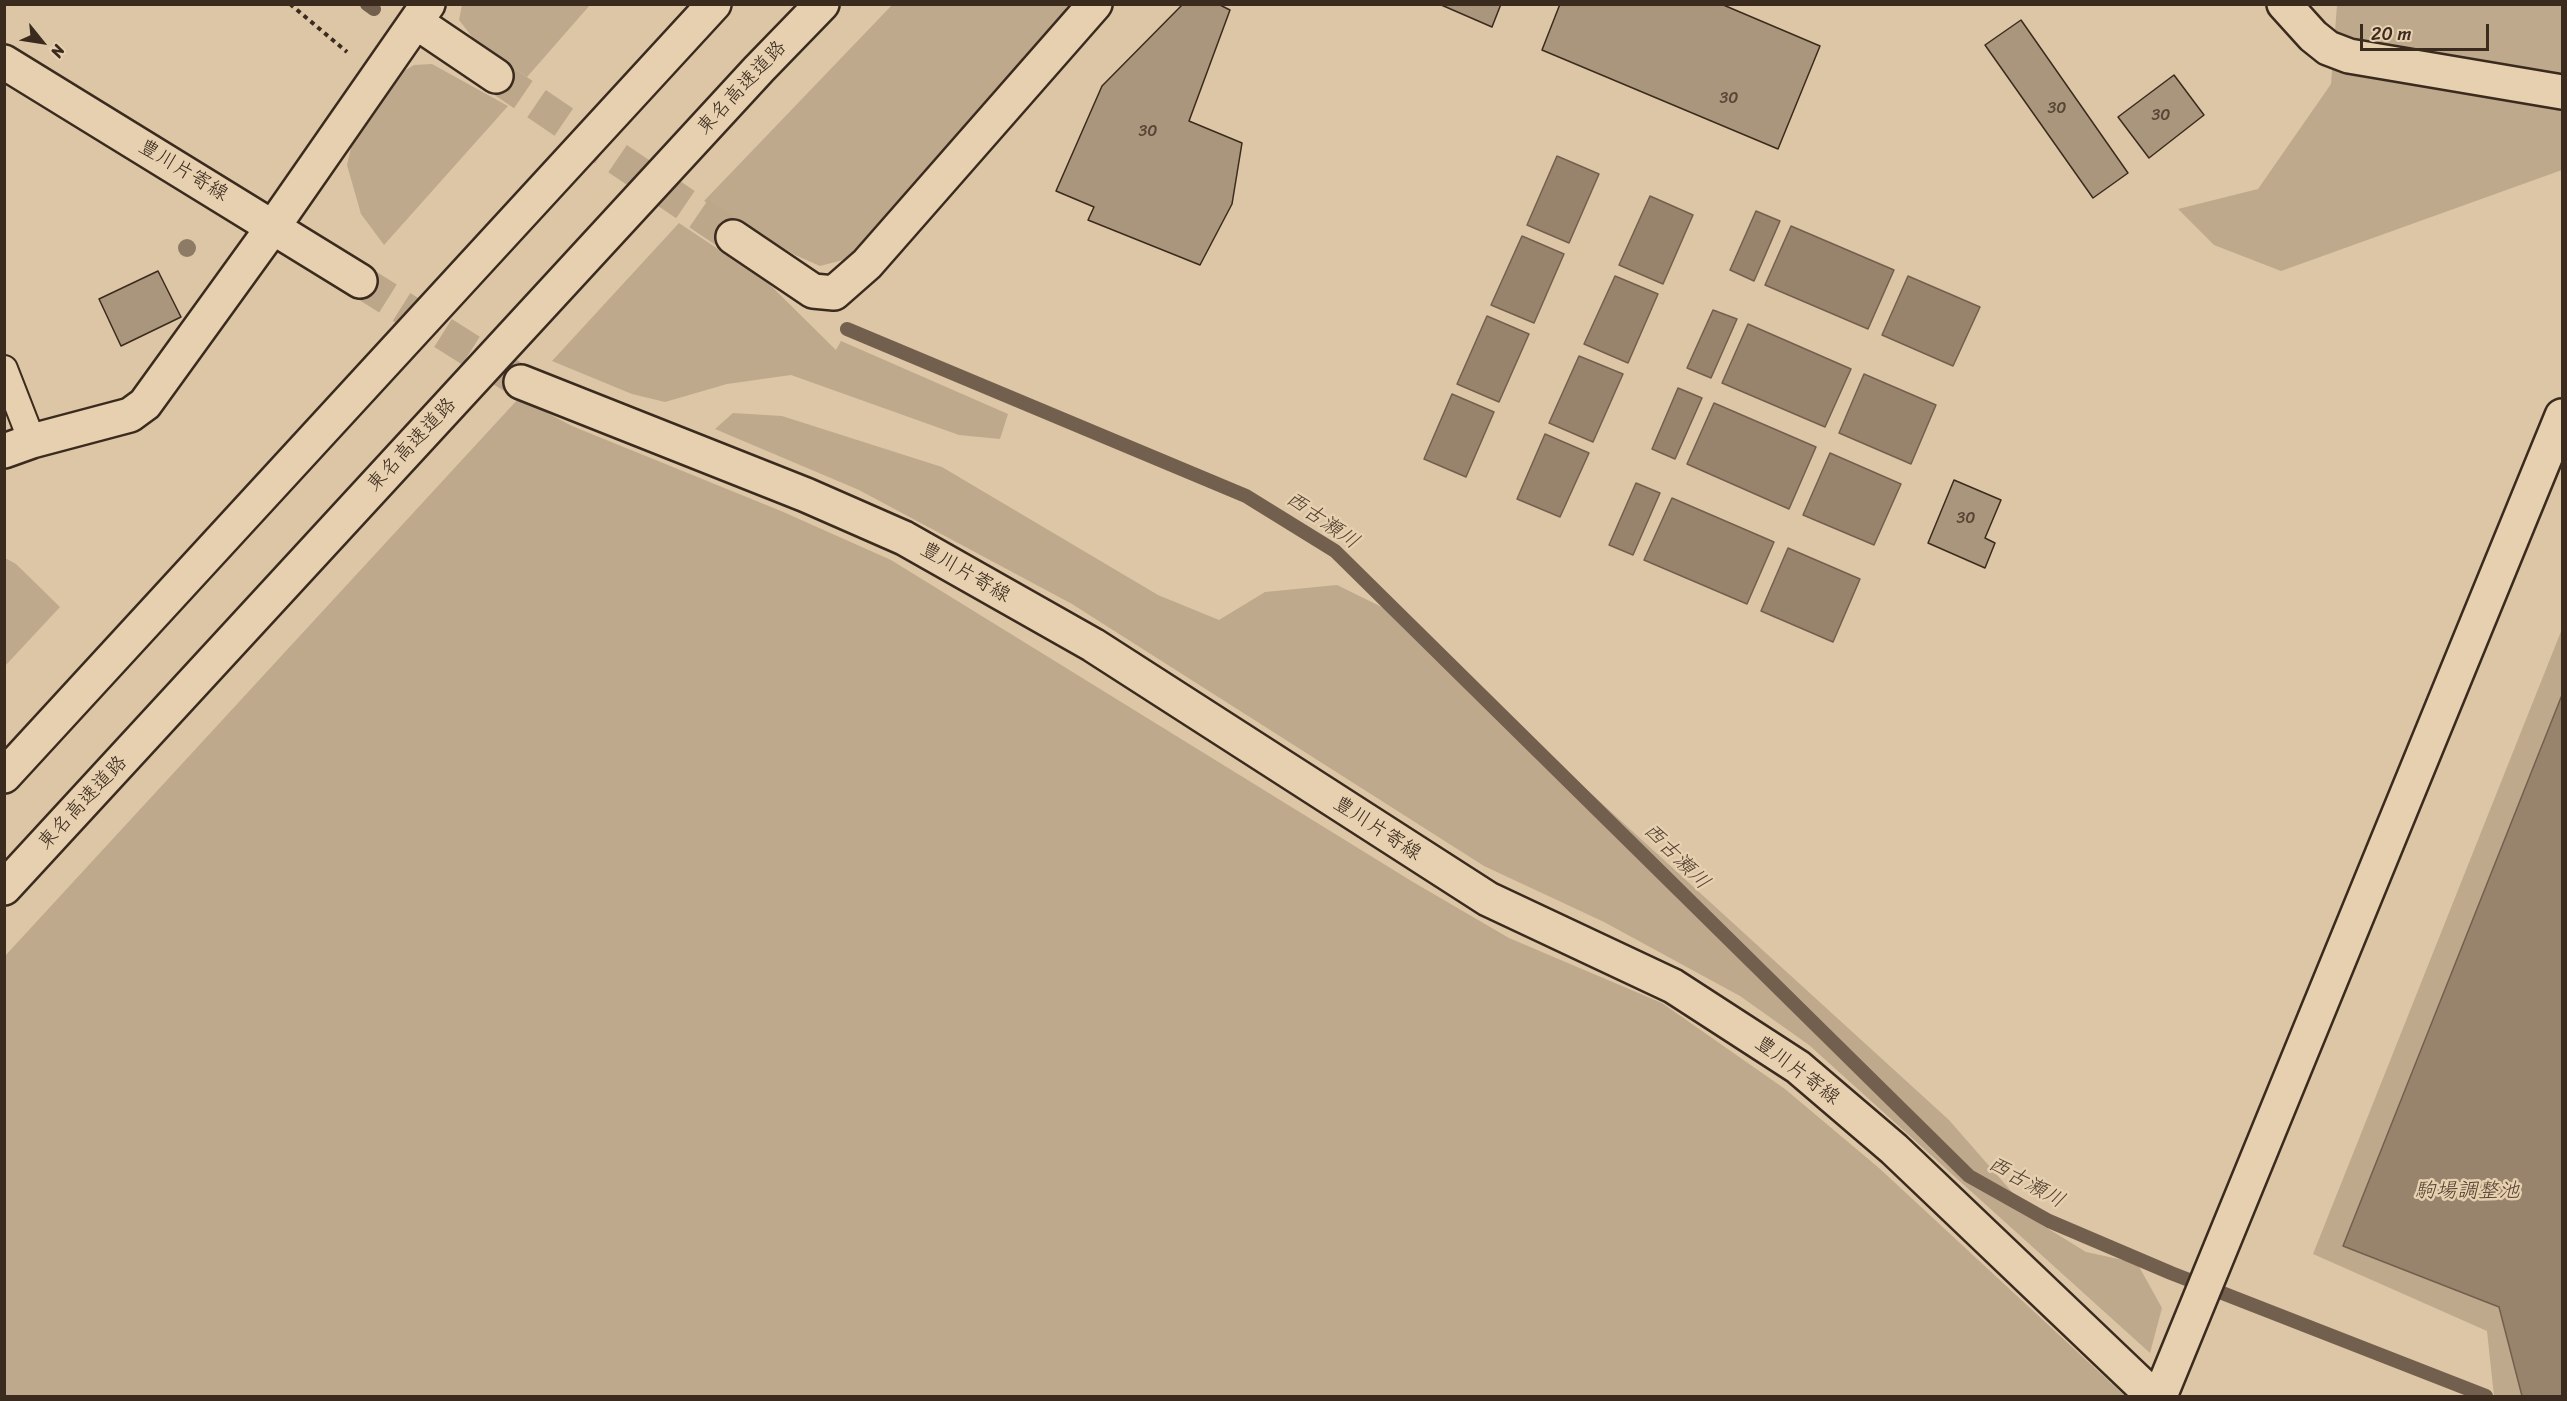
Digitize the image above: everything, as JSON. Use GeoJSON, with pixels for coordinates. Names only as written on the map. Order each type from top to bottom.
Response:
{"type":"FeatureCollection","features":[{"type":"Feature","properties":{"kind":"main road"},"geometry":{"type":"LineString","coordinates":[[4,776],[714,4]]}},
{"type":"Feature","properties":{"kind":"main road","name":"東名高速道路"},"geometry":{"type":"LineString","coordinates":[[4,888],[751,77],[822,4]]}},
{"type":"Feature","properties":{"kind":"main road"},"geometry":{"type":"LineString","coordinates":[[733,237],[813,291],[834,293],[867,264],[1095,4]]}},
{"type":"Feature","properties":{"kind":"main road"},"geometry":{"type":"LineString","coordinates":[[2284,4],[2313,36],[2328,48],[2349,56],[2562,92]]}},
{"type":"Feature","properties":{"kind":"main road"},"geometry":{"type":"LineString","coordinates":[[18,446],[130,415],[145,404],[273,227],[422,13],[496,76]]}},
{"type":"Feature","properties":{"kind":"main road","name":"豊川片寄線"},"geometry":{"type":"LineString","coordinates":[[4,62],[360,281]]}},
{"type":"Feature","properties":{"kind":"main road","name":"豊川片寄線"},"geometry":{"type":"LineString","coordinates":[[521,382],[806,495],[904,538],[1093,645],[1488,899],[1673,986],[1798,1067],[1894,1149],[2153,1396]]}},
{"type":"Feature","properties":{"kind":"main road"},"geometry":{"type":"LineString","coordinates":[[2160,1396],[2562,416]]}},
{"type":"Feature","properties":{"kind":"lane"},"geometry":{"type":"LineString","coordinates":[[4,369],[18,446]]}},
{"type":"Feature","properties":{"kind":"path"},"geometry":{"type":"LineString","coordinates":[[290,4],[377,77]]}},
{"type":"Feature","properties":{"kind":"shaded area"},"geometry":{"type":"Polygon","coordinates":[[[462,5],[590,5],[527,77],[477,43],[459,20],[462,5]]]}},
{"type":"Feature","properties":{"kind":"shaded area"},"geometry":{"type":"Polygon","coordinates":[[[892,5],[1072,5],[847,259],[820,266],[795,255],[704,201],[892,5]]]}},
{"type":"Feature","properties":{"kind":"shaded area"},"geometry":{"type":"Polygon","coordinates":[[[2337,5],[2562,5],[2562,170],[2281,271],[2214,245],[2178,209],[2258,189],[2331,84],[2337,5]]]}},
{"type":"Feature","properties":{"kind":"shaded area"},"geometry":{"type":"Polygon","coordinates":[[[432,64],[508,106],[384,245],[361,214],[347,165],[353,139],[394,77],[414,65],[432,64]]]}},
{"type":"Feature","properties":{"kind":"shaded area"},"geometry":{"type":"Polygon","coordinates":[[[679,223],[766,281],[836,350],[841,341],[1008,414],[1000,439],[959,435],[791,375],[727,384],[665,402],[632,394],[552,361],[679,223]]]}},
{"type":"Feature","properties":{"kind":"shaded area"},"geometry":{"type":"Polygon","coordinates":[[[519,398],[572,426],[781,511],[891,560],[1413,882],[1509,938],[1662,1003],[1785,1089],[1879,1168],[2125,1396],[5,1396],[4,957],[519,398]]]}},
{"type":"Feature","properties":{"kind":"shaded area"},"geometry":{"type":"Polygon","coordinates":[[[733,413],[782,416],[942,467],[1158,595],[1219,620],[1265,592],[1337,585],[1392,612],[1949,1120],[2039,1223],[2086,1252],[2137,1263],[2162,1308],[2150,1353],[1809,1045],[1740,996],[1604,922],[1484,866],[1072,604],[859,490],[715,429],[733,413]]]}},
{"type":"Feature","properties":{"kind":"shaded area"},"geometry":{"type":"Polygon","coordinates":[[[5,558],[16,564],[60,607],[5,666],[5,558]]]}},
{"type":"Feature","properties":{"kind":"shaded area"},"geometry":{"type":"Polygon","coordinates":[[[2562,629],[2562,695],[2344,1246],[2499,1307],[2522,1396],[2494,1396],[2487,1331],[2313,1254],[2562,629]]]}},
{"type":"Feature","properties":{"kind":"water"},"geometry":{"type":"Polygon","coordinates":[[[1557,156],[1599,174],[1569,243],[1527,225],[1557,156]]]}},
{"type":"Feature","properties":{"kind":"water"},"geometry":{"type":"Polygon","coordinates":[[[1650,196],[1693,215],[1663,284],[1619,265],[1650,196]]]}},
{"type":"Feature","properties":{"kind":"water"},"geometry":{"type":"Polygon","coordinates":[[[1756,211],[1780,221],[1754,281],[1730,270],[1756,211]]]}},
{"type":"Feature","properties":{"kind":"water"},"geometry":{"type":"Polygon","coordinates":[[[1791,226],[1894,270],[1868,329],[1765,285],[1791,226]]]}},
{"type":"Feature","properties":{"kind":"water"},"geometry":{"type":"Polygon","coordinates":[[[1522,236],[1564,254],[1534,323],[1491,305],[1522,236]]]}},
{"type":"Feature","properties":{"kind":"water"},"geometry":{"type":"Polygon","coordinates":[[[1615,276],[1658,294],[1628,363],[1584,344],[1615,276]]]}},
{"type":"Feature","properties":{"kind":"water"},"geometry":{"type":"Polygon","coordinates":[[[1908,276],[1980,307],[1953,366],[1882,335],[1908,276]]]}},
{"type":"Feature","properties":{"kind":"water"},"geometry":{"type":"Polygon","coordinates":[[[1713,310],[1737,319],[1711,378],[1687,368],[1713,310]]]}},
{"type":"Feature","properties":{"kind":"water"},"geometry":{"type":"Polygon","coordinates":[[[1487,316],[1529,334],[1499,402],[1457,384],[1487,316]]]}},
{"type":"Feature","properties":{"kind":"water"},"geometry":{"type":"Polygon","coordinates":[[[1748,324],[1851,369],[1825,427],[1722,383],[1748,324]]]}},
{"type":"Feature","properties":{"kind":"water"},"geometry":{"type":"Polygon","coordinates":[[[1579,356],[1623,374],[1593,442],[1549,423],[1579,356]]]}},
{"type":"Feature","properties":{"kind":"water"},"geometry":{"type":"Polygon","coordinates":[[[1864,374],[1936,405],[1911,464],[1839,433],[1864,374]]]}},
{"type":"Feature","properties":{"kind":"water"},"geometry":{"type":"Polygon","coordinates":[[[1678,388],[1702,398],[1675,459],[1652,449],[1678,388]]]}},
{"type":"Feature","properties":{"kind":"water"},"geometry":{"type":"Polygon","coordinates":[[[1452,394],[1494,412],[1466,477],[1424,459],[1452,394]]]}},
{"type":"Feature","properties":{"kind":"water"},"geometry":{"type":"Polygon","coordinates":[[[1714,403],[1816,447],[1789,509],[1687,464],[1714,403]]]}},
{"type":"Feature","properties":{"kind":"water"},"geometry":{"type":"Polygon","coordinates":[[[1545,434],[1589,453],[1560,517],[1517,499],[1545,434]]]}},
{"type":"Feature","properties":{"kind":"water"},"geometry":{"type":"Polygon","coordinates":[[[1830,453],[1901,484],[1874,545],[1803,515],[1830,453]]]}},
{"type":"Feature","properties":{"kind":"water"},"geometry":{"type":"Polygon","coordinates":[[[1636,483],[1660,493],[1633,555],[1609,545],[1636,483]]]}},
{"type":"Feature","properties":{"kind":"water"},"geometry":{"type":"Polygon","coordinates":[[[1672,498],[1774,542],[1747,604],[1644,560],[1672,498]]]}},
{"type":"Feature","properties":{"kind":"water"},"geometry":{"type":"Polygon","coordinates":[[[1788,548],[1860,579],[1833,642],[1761,611],[1788,548]]]}},
{"type":"Feature","properties":{"kind":"water","name":"駒場調整池"},"geometry":{"type":"Polygon","coordinates":[[[2562,695],[2562,1396],[2522,1396],[2499,1307],[2343,1246],[2562,695]]]}},
{"type":"Feature","properties":{"kind":"building"},"geometry":{"type":"Polygon","coordinates":[[[1183,4],[1218,4],[1230,10],[1189,121],[1242,143],[1232,204],[1200,265],[1088,220],[1094,207],[1056,191],[1102,86],[1183,4]]]}},
{"type":"Feature","properties":{"kind":"building"},"geometry":{"type":"Polygon","coordinates":[[[1439,4],[1501,4],[1492,27],[1439,4]]]}},
{"type":"Feature","properties":{"kind":"building"},"geometry":{"type":"Polygon","coordinates":[[[1560,4],[1721,4],[1820,46],[1778,149],[1542,50],[1560,4]]]}},
{"type":"Feature","properties":{"kind":"building"},"geometry":{"type":"Polygon","coordinates":[[[2021,20],[2128,173],[2093,198],[1985,45],[2021,20]]]}},
{"type":"Feature","properties":{"kind":"building"},"geometry":{"type":"Polygon","coordinates":[[[2174,75],[2204,115],[2149,158],[2118,117],[2174,75]]]}},
{"type":"Feature","properties":{"kind":"building"},"geometry":{"type":"Polygon","coordinates":[[[158,271],[181,317],[121,346],[99,299],[158,271]]]}},
{"type":"Feature","properties":{"kind":"building"},"geometry":{"type":"Polygon","coordinates":[[[1954,480],[2001,500],[1985,538],[1995,543],[1985,568],[1928,543],[1954,480]]]}},
{"type":"Feature","properties":{"kind":"waterway","name":"西古瀬川"},"geometry":{"type":"LineString","coordinates":[[367,4],[374,9]]}},
{"type":"Feature","properties":{"kind":"waterway","name":"西古瀬川"},"geometry":{"type":"LineString","coordinates":[[847,329],[1246,496],[1335,551],[1969,1176],[2049,1221],[2171,1273],[2486,1396]]}},
{"type":"Feature","properties":{"kind":"tunnel"},"geometry":{"type":"LineString","coordinates":[[496,76],[733,237]]}},
{"type":"Feature","properties":{"kind":"tunnel"},"geometry":{"type":"LineString","coordinates":[[360,281],[521,382]]}}]}
